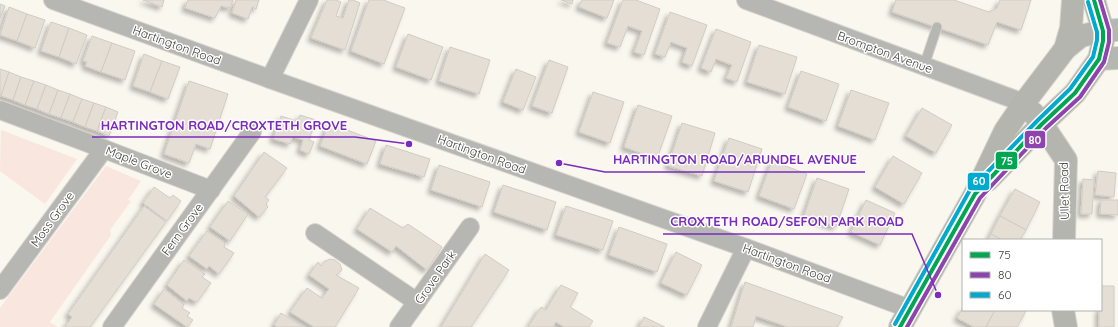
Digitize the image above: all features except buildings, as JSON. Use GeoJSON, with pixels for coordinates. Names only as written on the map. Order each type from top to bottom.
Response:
{"type":"FeatureCollection","features":[{"type":"Feature","properties":{"kind":"main road"},"geometry":{"type":"LineString","coordinates":[[905,318],[975,194],[1005,131],[1068,38],[1073,0]]}},
{"type":"Feature","properties":{"kind":"main road"},"geometry":{"type":"LineString","coordinates":[[1094,0],[1110,30]]}},
{"type":"Feature","properties":{"kind":"main road"},"geometry":{"type":"LineString","coordinates":[[1068,38],[1110,30]]}},
{"type":"Feature","properties":{"kind":"main road"},"geometry":{"type":"LineString","coordinates":[[975,194],[1042,124],[1108,59],[1103,41],[1110,30]]}},
{"type":"Feature","properties":{"kind":"main road","name":"Ullet Road"},"geometry":{"type":"LineString","coordinates":[[1024,103],[1042,124],[1066,160],[1064,239]]}},
{"type":"Feature","properties":{"kind":"main road"},"geometry":{"type":"LineString","coordinates":[[1063,311],[1066,327]]}},
{"type":"Feature","properties":{"kind":"street","name":"Hartington Road"},"geometry":{"type":"LineString","coordinates":[[53,0],[270,79],[746,248],[905,318]]}},
{"type":"Feature","properties":{"kind":"street"},"geometry":{"type":"LineString","coordinates":[[270,79],[309,0]]}},
{"type":"Feature","properties":{"kind":"street","name":"Brompton Avenue"},"geometry":{"type":"LineString","coordinates":[[746,0],[1024,103]]}},
{"type":"Feature","properties":{"kind":"street","name":"Maple Grove"},"geometry":{"type":"LineString","coordinates":[[0,110],[210,190]]}},
{"type":"Feature","properties":{"kind":"street","name":"Fern Grove"},"geometry":{"type":"LineString","coordinates":[[112,327],[252,132]]}},
{"type":"Feature","properties":{"kind":"street","name":"Moss Grove"},"geometry":{"type":"LineString","coordinates":[[0,290],[104,149]]}},
{"type":"Feature","properties":{"kind":"street","name":"Grove Park"},"geometry":{"type":"LineString","coordinates":[[399,327],[470,227]]}},
{"type":"Feature","properties":{"kind":"street"},"geometry":{"type":"LineString","coordinates":[[315,233],[417,302]]}},
{"type":"Feature","properties":{"kind":"street"},"geometry":{"type":"LineString","coordinates":[[707,327],[746,248]]}},
{"type":"Feature","properties":{"kind":"lane"},"geometry":{"type":"LineString","coordinates":[[924,66],[937,27]]}},
{"type":"Feature","properties":{"kind":"shaded area"},"geometry":{"type":"Polygon","coordinates":[[[1,130],[77,159],[45,204],[0,171],[1,130]]]}},
{"type":"Feature","properties":{"kind":"shaded area"},"geometry":{"type":"Polygon","coordinates":[[[106,166],[141,181],[128,200],[131,201],[110,230],[111,235],[50,322],[58,327],[0,327],[0,308],[106,166]]]}},
{"type":"Feature","properties":{"kind":"transit line","name":"75"},"geometry":{"type":"LineString","coordinates":[[900,327],[975,194],[1042,124],[1075,93],[1099,59],[1103,41],[1103,31],[1094,0]]}},
{"type":"Feature","properties":{"kind":"transit line","name":"80"},"geometry":{"type":"LineString","coordinates":[[907,327],[980,198],[1046,128],[1080,97],[1104,62],[1109,42],[1109,30],[1100,0]]}},
{"type":"Feature","properties":{"kind":"transit line","name":"60"},"geometry":{"type":"LineString","coordinates":[[895,324],[970,190],[1070,89],[1093,57],[1097,40],[1097,32],[1088,2]]}},
{"type":"Feature","properties":{"kind":"place","name":"HARTINGTON ROAD/CROXTETH GROVE"},"geometry":{"type":"Point","coordinates":[409,144]}},
{"type":"Feature","properties":{"kind":"place","name":"HARTINGTON ROAD/ARUNDEL AVENUE"},"geometry":{"type":"Point","coordinates":[559,163]}},
{"type":"Feature","properties":{"kind":"place","name":"CROXTETH ROAD/SEFON PARK ROAD"},"geometry":{"type":"Point","coordinates":[938,295]}}]}
